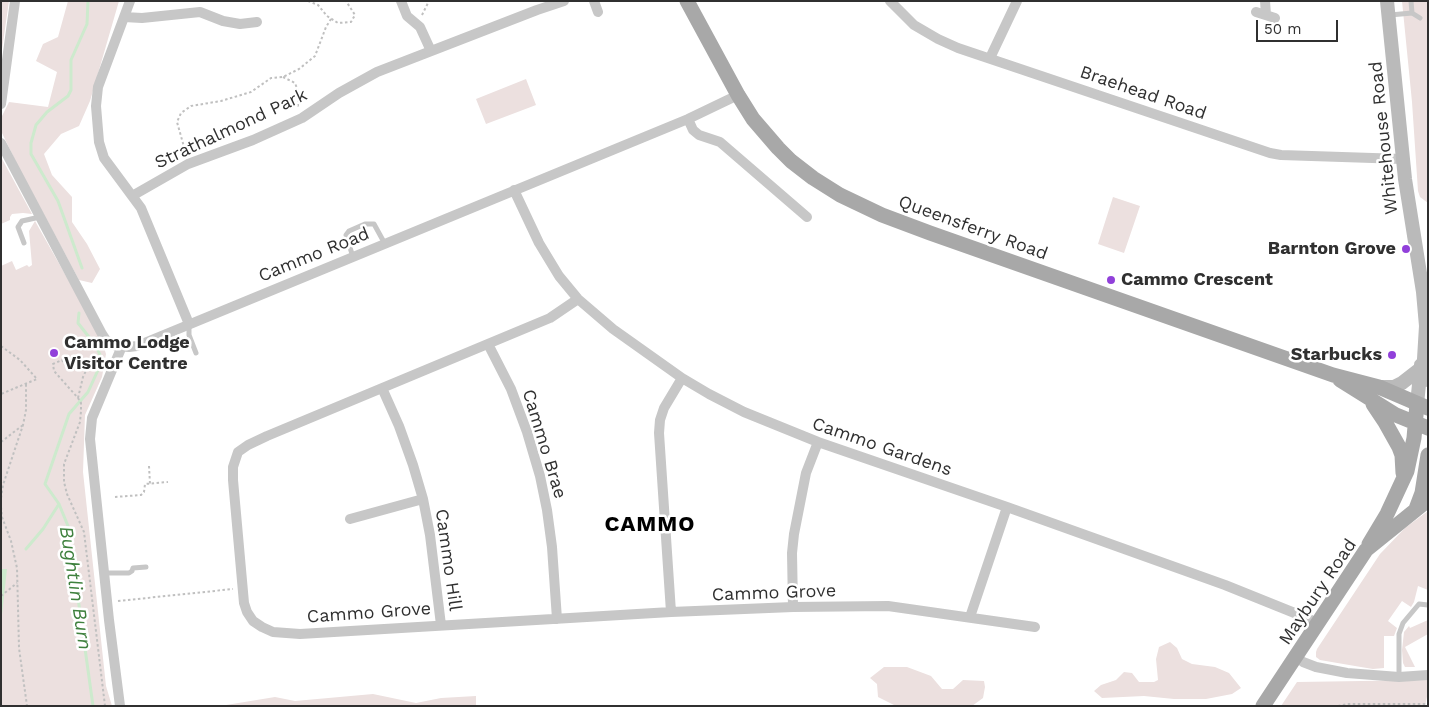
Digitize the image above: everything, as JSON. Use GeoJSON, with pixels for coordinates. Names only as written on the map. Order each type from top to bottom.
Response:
{"type":"FeatureCollection","features":[{"type":"Feature","properties":{"kind":"main road","name":"Queensferry Road"},"geometry":{"type":"LineString","coordinates":[[687,1],[753,119],[778,148],[803,171],[840,195],[882,215],[1031,270],[1333,375],[1379,387],[1423,406]]}},
{"type":"Feature","properties":{"kind":"main road","name":"Queensferry Road"},"geometry":{"type":"LineString","coordinates":[[1333,375],[1396,415],[1422,426]]}},
{"type":"Feature","properties":{"kind":"main road"},"geometry":{"type":"LineString","coordinates":[[1368,398],[1385,422],[1402,455],[1400,487]]}},
{"type":"Feature","properties":{"kind":"main road"},"geometry":{"type":"LineString","coordinates":[[1366,550],[1387,514],[1411,460],[1422,426],[1423,406]]}},
{"type":"Feature","properties":{"kind":"main road"},"geometry":{"type":"LineString","coordinates":[[1424,493],[1428,456]]}},
{"type":"Feature","properties":{"kind":"main road"},"geometry":{"type":"LineString","coordinates":[[1411,460],[1415,475],[1424,493]]}},
{"type":"Feature","properties":{"kind":"main road"},"geometry":{"type":"LineString","coordinates":[[1387,514],[1424,493]]}},
{"type":"Feature","properties":{"kind":"main road","name":"Maybury Road"},"geometry":{"type":"LineString","coordinates":[[1263,706],[1366,550],[1399,525],[1424,493]]}},
{"type":"Feature","properties":{"kind":"street"},"geometry":{"type":"LineString","coordinates":[[1,104],[15,1]]}},
{"type":"Feature","properties":{"kind":"street"},"geometry":{"type":"LineString","coordinates":[[130,1],[98,87],[96,123],[99,142],[104,158],[141,208],[189,324]]}},
{"type":"Feature","properties":{"kind":"street"},"geometry":{"type":"LineString","coordinates":[[401,1],[407,16],[420,27],[431,51]]}},
{"type":"Feature","properties":{"kind":"street","name":"Strathalmond Park"},"geometry":{"type":"LineString","coordinates":[[132,196],[188,164],[253,140],[302,118],[339,92],[377,72],[564,1]]}},
{"type":"Feature","properties":{"kind":"street"},"geometry":{"type":"LineString","coordinates":[[594,1],[598,12]]}},
{"type":"Feature","properties":{"kind":"street","name":"Braehead Road"},"geometry":{"type":"LineString","coordinates":[[890,1],[904,17],[926,32],[958,48],[1270,153],[1403,159]]}},
{"type":"Feature","properties":{"kind":"street"},"geometry":{"type":"LineString","coordinates":[[990,58],[1017,1]]}},
{"type":"Feature","properties":{"kind":"street"},"geometry":{"type":"LineString","coordinates":[[1265,1],[1266,15]]}},
{"type":"Feature","properties":{"kind":"street","name":"Whitehouse Road"},"geometry":{"type":"LineString","coordinates":[[1388,1],[1403,159],[1427,326],[1423,406]]}},
{"type":"Feature","properties":{"kind":"street"},"geometry":{"type":"LineString","coordinates":[[124,17],[142,18],[200,12],[223,21],[240,24],[257,22]]}},
{"type":"Feature","properties":{"kind":"street","name":"Cammo Road"},"geometry":{"type":"LineString","coordinates":[[122,346],[138,346],[688,119],[738,95]]}},
{"type":"Feature","properties":{"kind":"street"},"geometry":{"type":"LineString","coordinates":[[688,119],[693,130],[699,136],[720,142],[806,217]]}},
{"type":"Feature","properties":{"kind":"street"},"geometry":{"type":"LineString","coordinates":[[1,143],[102,334],[106,340],[116,346],[122,346],[92,418],[90,428],[92,467],[120,706]]}},
{"type":"Feature","properties":{"kind":"street","name":"Cammo Gardens"},"geometry":{"type":"LineString","coordinates":[[514,190],[539,242],[560,276],[578,299],[613,330],[682,378],[744,412],[818,442],[1225,585],[1318,624]]}},
{"type":"Feature","properties":{"kind":"street","name":"Cammo Grove"},"geometry":{"type":"LineString","coordinates":[[578,299],[550,318],[267,436],[238,452],[233,467],[233,480],[242,588],[247,612],[254,621],[273,632],[300,634],[671,612],[793,607],[888,606],[1035,627]]}},
{"type":"Feature","properties":{"kind":"street","name":"Cammo Brae"},"geometry":{"type":"LineString","coordinates":[[488,344],[511,389],[527,432],[540,476],[552,547],[557,619]]}},
{"type":"Feature","properties":{"kind":"street"},"geometry":{"type":"LineString","coordinates":[[1379,387],[1394,387],[1424,369]]}},
{"type":"Feature","properties":{"kind":"street"},"geometry":{"type":"LineString","coordinates":[[671,612],[659,433],[660,420],[664,408],[682,378]]}},
{"type":"Feature","properties":{"kind":"street","name":"Cammo Hill"},"geometry":{"type":"LineString","coordinates":[[382,388],[402,434],[423,499],[430,535],[441,625]]}},
{"type":"Feature","properties":{"kind":"street"},"geometry":{"type":"LineString","coordinates":[[793,607],[792,553],[794,534],[806,474],[818,442]]}},
{"type":"Feature","properties":{"kind":"street","name":"Cammo Hill"},"geometry":{"type":"LineString","coordinates":[[350,519],[423,499]]}},
{"type":"Feature","properties":{"kind":"street"},"geometry":{"type":"LineString","coordinates":[[970,617],[971,608],[1006,507]]}},
{"type":"Feature","properties":{"kind":"street"},"geometry":{"type":"LineString","coordinates":[[1297,657],[1303,662],[1316,667],[1372,676],[1428,675]]}},
{"type":"Feature","properties":{"kind":"lane"},"geometry":{"type":"LineString","coordinates":[[1411,1],[1412,13]]}},
{"type":"Feature","properties":{"kind":"lane"},"geometry":{"type":"LineString","coordinates":[[1389,16],[1412,13],[1420,18]]}},
{"type":"Feature","properties":{"kind":"lane"},"geometry":{"type":"LineString","coordinates":[[24,243],[18,227],[22,221],[40,217]]}},
{"type":"Feature","properties":{"kind":"lane"},"geometry":{"type":"LineString","coordinates":[[353,257],[346,234],[365,224],[374,224],[385,244]]}},
{"type":"Feature","properties":{"kind":"lane"},"geometry":{"type":"LineString","coordinates":[[189,324],[189,335],[196,353]]}},
{"type":"Feature","properties":{"kind":"lane"},"geometry":{"type":"LineString","coordinates":[[104,573],[128,573],[134,568],[146,567]]}},
{"type":"Feature","properties":{"kind":"lane"},"geometry":{"type":"LineString","coordinates":[[1399,677],[1399,634],[1403,623],[1419,604],[1428,605]]}},
{"type":"Feature","properties":{"kind":"path"},"geometry":{"type":"LineString","coordinates":[[308,1],[318,5],[331,19],[338,23],[351,22],[356,15],[346,1]]}},
{"type":"Feature","properties":{"kind":"path"},"geometry":{"type":"LineString","coordinates":[[416,24],[429,1]]}},
{"type":"Feature","properties":{"kind":"path"},"geometry":{"type":"LineString","coordinates":[[283,77],[315,56],[331,19]]}},
{"type":"Feature","properties":{"kind":"path"},"geometry":{"type":"LineString","coordinates":[[188,164],[177,122],[180,113],[191,106],[242,95],[251,92],[271,78],[283,77],[295,83],[298,91],[298,109],[302,118]]}},
{"type":"Feature","properties":{"kind":"path"},"geometry":{"type":"LineString","coordinates":[[1,394],[37,379],[20,360],[2,345]]}},
{"type":"Feature","properties":{"kind":"path"},"geometry":{"type":"LineString","coordinates":[[66,366],[62,360],[53,364],[54,371],[81,403],[80,422],[64,464],[64,482],[67,494],[84,532],[105,706]]}},
{"type":"Feature","properties":{"kind":"path"},"geometry":{"type":"LineString","coordinates":[[78,398],[82,377],[90,362]]}},
{"type":"Feature","properties":{"kind":"path"},"geometry":{"type":"LineString","coordinates":[[1,498],[23,425],[26,410],[26,384]]}},
{"type":"Feature","properties":{"kind":"path"},"geometry":{"type":"LineString","coordinates":[[1,442],[23,425]]}},
{"type":"Feature","properties":{"kind":"path"},"geometry":{"type":"LineString","coordinates":[[148,466],[150,484]]}},
{"type":"Feature","properties":{"kind":"path"},"geometry":{"type":"LineString","coordinates":[[115,497],[141,495],[144,492],[145,484],[168,482]]}},
{"type":"Feature","properties":{"kind":"path"},"geometry":{"type":"LineString","coordinates":[[1,506],[2,517],[11,541],[17,568],[19,648],[27,706]]}},
{"type":"Feature","properties":{"kind":"path"},"geometry":{"type":"LineString","coordinates":[[1,596],[18,582]]}},
{"type":"Feature","properties":{"kind":"path"},"geometry":{"type":"LineString","coordinates":[[107,602],[242,588]]}},
{"type":"Feature","properties":{"kind":"path"},"geometry":{"type":"LineString","coordinates":[[1338,706],[1346,704],[1428,704]]}},
{"type":"Feature","properties":{"kind":"shaded area"},"geometry":{"type":"Polygon","coordinates":[[[1,1],[9,1],[1,56],[1,1]]]}},
{"type":"Feature","properties":{"kind":"shaded area"},"geometry":{"type":"Polygon","coordinates":[[[68,1],[119,1],[90,101],[79,126],[61,134],[44,154],[52,175],[72,197],[72,222],[87,244],[100,269],[92,283],[79,280],[2,133],[2,116],[9,102],[48,107],[57,72],[36,61],[43,44],[58,37],[68,1]]]}},
{"type":"Feature","properties":{"kind":"shaded area"},"geometry":{"type":"Polygon","coordinates":[[[1402,1],[1428,1],[1428,203],[1420,197],[1418,191],[1402,1]]]}},
{"type":"Feature","properties":{"kind":"shaded area"},"geometry":{"type":"Polygon","coordinates":[[[526,79],[536,105],[486,124],[476,99],[526,79]]]}},
{"type":"Feature","properties":{"kind":"shaded area"},"geometry":{"type":"Polygon","coordinates":[[[1,157],[32,214],[12,214],[10,220],[1,224],[1,157]]]}},
{"type":"Feature","properties":{"kind":"shaded area"},"geometry":{"type":"Polygon","coordinates":[[[1113,197],[1140,206],[1124,253],[1098,244],[1113,197]]]}},
{"type":"Feature","properties":{"kind":"shaded area"},"geometry":{"type":"Polygon","coordinates":[[[35,221],[101,338],[106,354],[102,377],[85,415],[83,472],[106,686],[112,706],[1,706],[1,266],[12,261],[16,270],[32,265],[29,231],[35,221]]]}},
{"type":"Feature","properties":{"kind":"shaded area"},"geometry":{"type":"Polygon","coordinates":[[[1428,511],[1428,590],[1418,586],[1411,607],[1402,601],[1388,621],[1397,628],[1394,636],[1384,636],[1384,668],[1373,669],[1320,660],[1316,657],[1317,649],[1380,554],[1405,528],[1428,511]]]}},
{"type":"Feature","properties":{"kind":"shaded area"},"geometry":{"type":"Polygon","coordinates":[[[1,569],[7,569],[1,624],[1,569]]]}},
{"type":"Feature","properties":{"kind":"shaded area"},"geometry":{"type":"Polygon","coordinates":[[[1428,620],[1428,634],[1405,647],[1415,667],[1405,667],[1402,650],[1404,632],[1409,626],[1410,628],[1428,620]]]}},
{"type":"Feature","properties":{"kind":"shaded area"},"geometry":{"type":"Polygon","coordinates":[[[1170,642],[1177,648],[1182,659],[1192,664],[1215,667],[1229,673],[1241,688],[1232,694],[1206,699],[1174,699],[1144,696],[1102,698],[1094,691],[1101,685],[1116,680],[1124,672],[1132,673],[1139,682],[1154,682],[1158,680],[1156,659],[1159,647],[1170,642]]]}},
{"type":"Feature","properties":{"kind":"shaded area"},"geometry":{"type":"Polygon","coordinates":[[[884,667],[907,667],[931,676],[942,689],[953,689],[963,680],[984,681],[983,698],[972,706],[896,706],[878,697],[877,684],[870,678],[884,667]]]}},
{"type":"Feature","properties":{"kind":"shaded area"},"geometry":{"type":"Polygon","coordinates":[[[1428,680],[1425,706],[1281,706],[1297,682],[1428,680]]]}},
{"type":"Feature","properties":{"kind":"shaded area"},"geometry":{"type":"Polygon","coordinates":[[[373,694],[416,703],[441,698],[476,696],[476,706],[220,706],[275,697],[295,701],[373,694]]]}},
{"type":"Feature","properties":{"kind":"waterway","name":"Bughtlin Burn"},"geometry":{"type":"LineString","coordinates":[[82,268],[58,201],[31,154],[31,143],[36,125],[47,112],[68,96],[71,90],[71,60],[87,24],[88,1]]}},
{"type":"Feature","properties":{"kind":"waterway","name":"Bughtlin Burn"},"geometry":{"type":"LineString","coordinates":[[79,313],[78,323],[96,346],[100,355],[98,370],[88,392],[69,414],[45,484],[59,504],[68,526],[93,706]]}},
{"type":"Feature","properties":{"kind":"waterway"},"geometry":{"type":"LineString","coordinates":[[26,549],[43,529],[59,504]]}},
{"type":"Feature","properties":{"kind":"place","name":"Barnton Grove"},"geometry":{"type":"Point","coordinates":[1406,249]}},
{"type":"Feature","properties":{"kind":"place","name":"Cammo Crescent"},"geometry":{"type":"Point","coordinates":[1111,280]}},
{"type":"Feature","properties":{"kind":"place","name":"Cammo Lodge Visitor Centre"},"geometry":{"type":"Point","coordinates":[54,353]}},
{"type":"Feature","properties":{"kind":"place","name":"Starbucks"},"geometry":{"type":"Point","coordinates":[1392,355]}},
{"type":"Feature","properties":{"kind":"district","name":"CAMMO"},"geometry":{"type":"Point","coordinates":[650,525]}}]}
